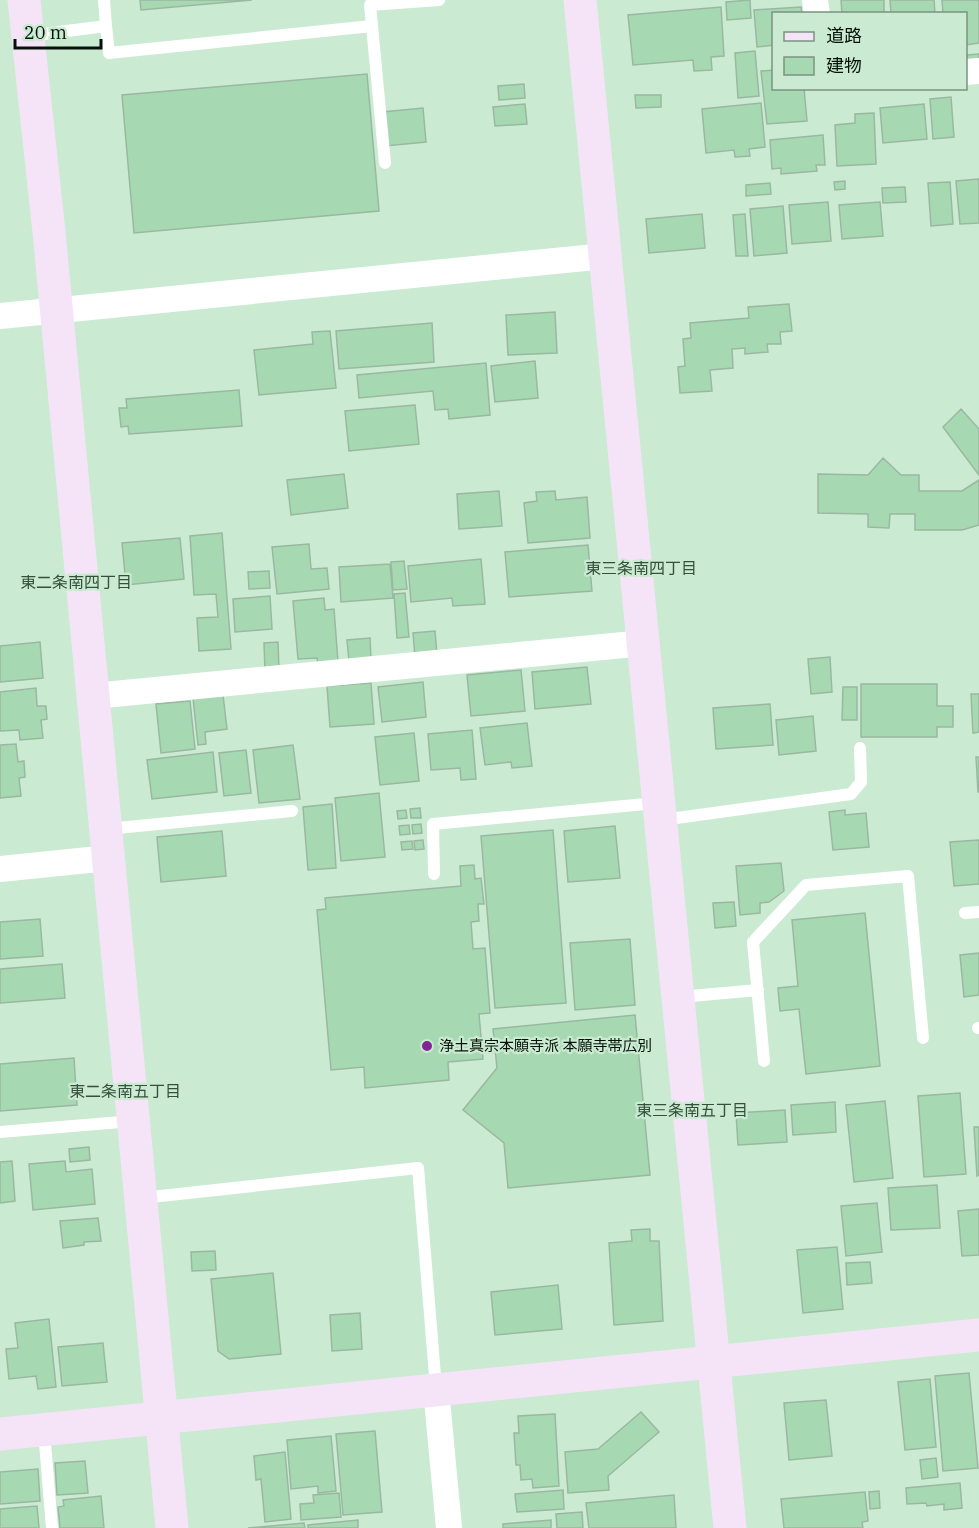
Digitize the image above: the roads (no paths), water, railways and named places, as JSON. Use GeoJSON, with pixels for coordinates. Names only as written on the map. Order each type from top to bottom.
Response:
{"type":"FeatureCollection","features":[{"type":"Feature","properties":{"kind":"street"},"geometry":{"type":"LineString","coordinates":[[24,0],[56,310],[172,1528]]}},
{"type":"Feature","properties":{"kind":"street"},"geometry":{"type":"LineString","coordinates":[[579,0],[730,1528]]}},
{"type":"Feature","properties":{"kind":"street"},"geometry":{"type":"LineString","coordinates":[[0,316],[605,256]]}},
{"type":"Feature","properties":{"kind":"street"},"geometry":{"type":"LineString","coordinates":[[93,696],[644,643]]}},
{"type":"Feature","properties":{"kind":"street"},"geometry":{"type":"LineString","coordinates":[[0,869],[107,843]]}},
{"type":"Feature","properties":{"kind":"street"},"geometry":{"type":"LineString","coordinates":[[0,1434],[979,1335]]}},
{"type":"Feature","properties":{"kind":"street"},"geometry":{"type":"LineString","coordinates":[[436,1389],[449,1528]]}},
{"type":"Feature","properties":{"kind":"lane"},"geometry":{"type":"LineString","coordinates":[[104,0],[109,53],[372,26]]}},
{"type":"Feature","properties":{"kind":"lane"},"geometry":{"type":"LineString","coordinates":[[385,163],[370,5],[439,0]]}},
{"type":"Feature","properties":{"kind":"lane"},"geometry":{"type":"LineString","coordinates":[[28,36],[106,26]]}},
{"type":"Feature","properties":{"kind":"lane"},"geometry":{"type":"LineString","coordinates":[[434,874],[433,824],[660,811],[851,794],[861,782],[860,748]]}},
{"type":"Feature","properties":{"kind":"lane"},"geometry":{"type":"LineString","coordinates":[[107,843],[292,811]]}},
{"type":"Feature","properties":{"kind":"lane"},"geometry":{"type":"LineString","coordinates":[[764,1061],[753,942],[806,885],[908,876],[923,1038]]}},
{"type":"Feature","properties":{"kind":"lane"},"geometry":{"type":"LineString","coordinates":[[965,914],[979,912]]}},
{"type":"Feature","properties":{"kind":"lane"},"geometry":{"type":"LineString","coordinates":[[679,997],[758,990]]}},
{"type":"Feature","properties":{"kind":"lane"},"geometry":{"type":"LineString","coordinates":[[0,1132],[134,1120]]}},
{"type":"Feature","properties":{"kind":"lane"},"geometry":{"type":"LineString","coordinates":[[141,1198],[418,1168],[436,1389]]}},
{"type":"Feature","properties":{"kind":"lane"},"geometry":{"type":"LineString","coordinates":[[44,1429],[52,1528]]}},
{"type":"Feature","properties":{"kind":"place","name":"浄土真宗本願寺派 本願寺帯広別"},"geometry":{"type":"Point","coordinates":[427,1046]}},
{"type":"Feature","properties":{"kind":"district","name":"東三条南四丁目"},"geometry":{"type":"Point","coordinates":[641,568]}},
{"type":"Feature","properties":{"kind":"district","name":"東二条南四丁目"},"geometry":{"type":"Point","coordinates":[76,582]}},
{"type":"Feature","properties":{"kind":"district","name":"東二条南五丁目"},"geometry":{"type":"Point","coordinates":[125,1091]}},
{"type":"Feature","properties":{"kind":"district","name":"東三条南五丁目"},"geometry":{"type":"Point","coordinates":[692,1110]}}]}
